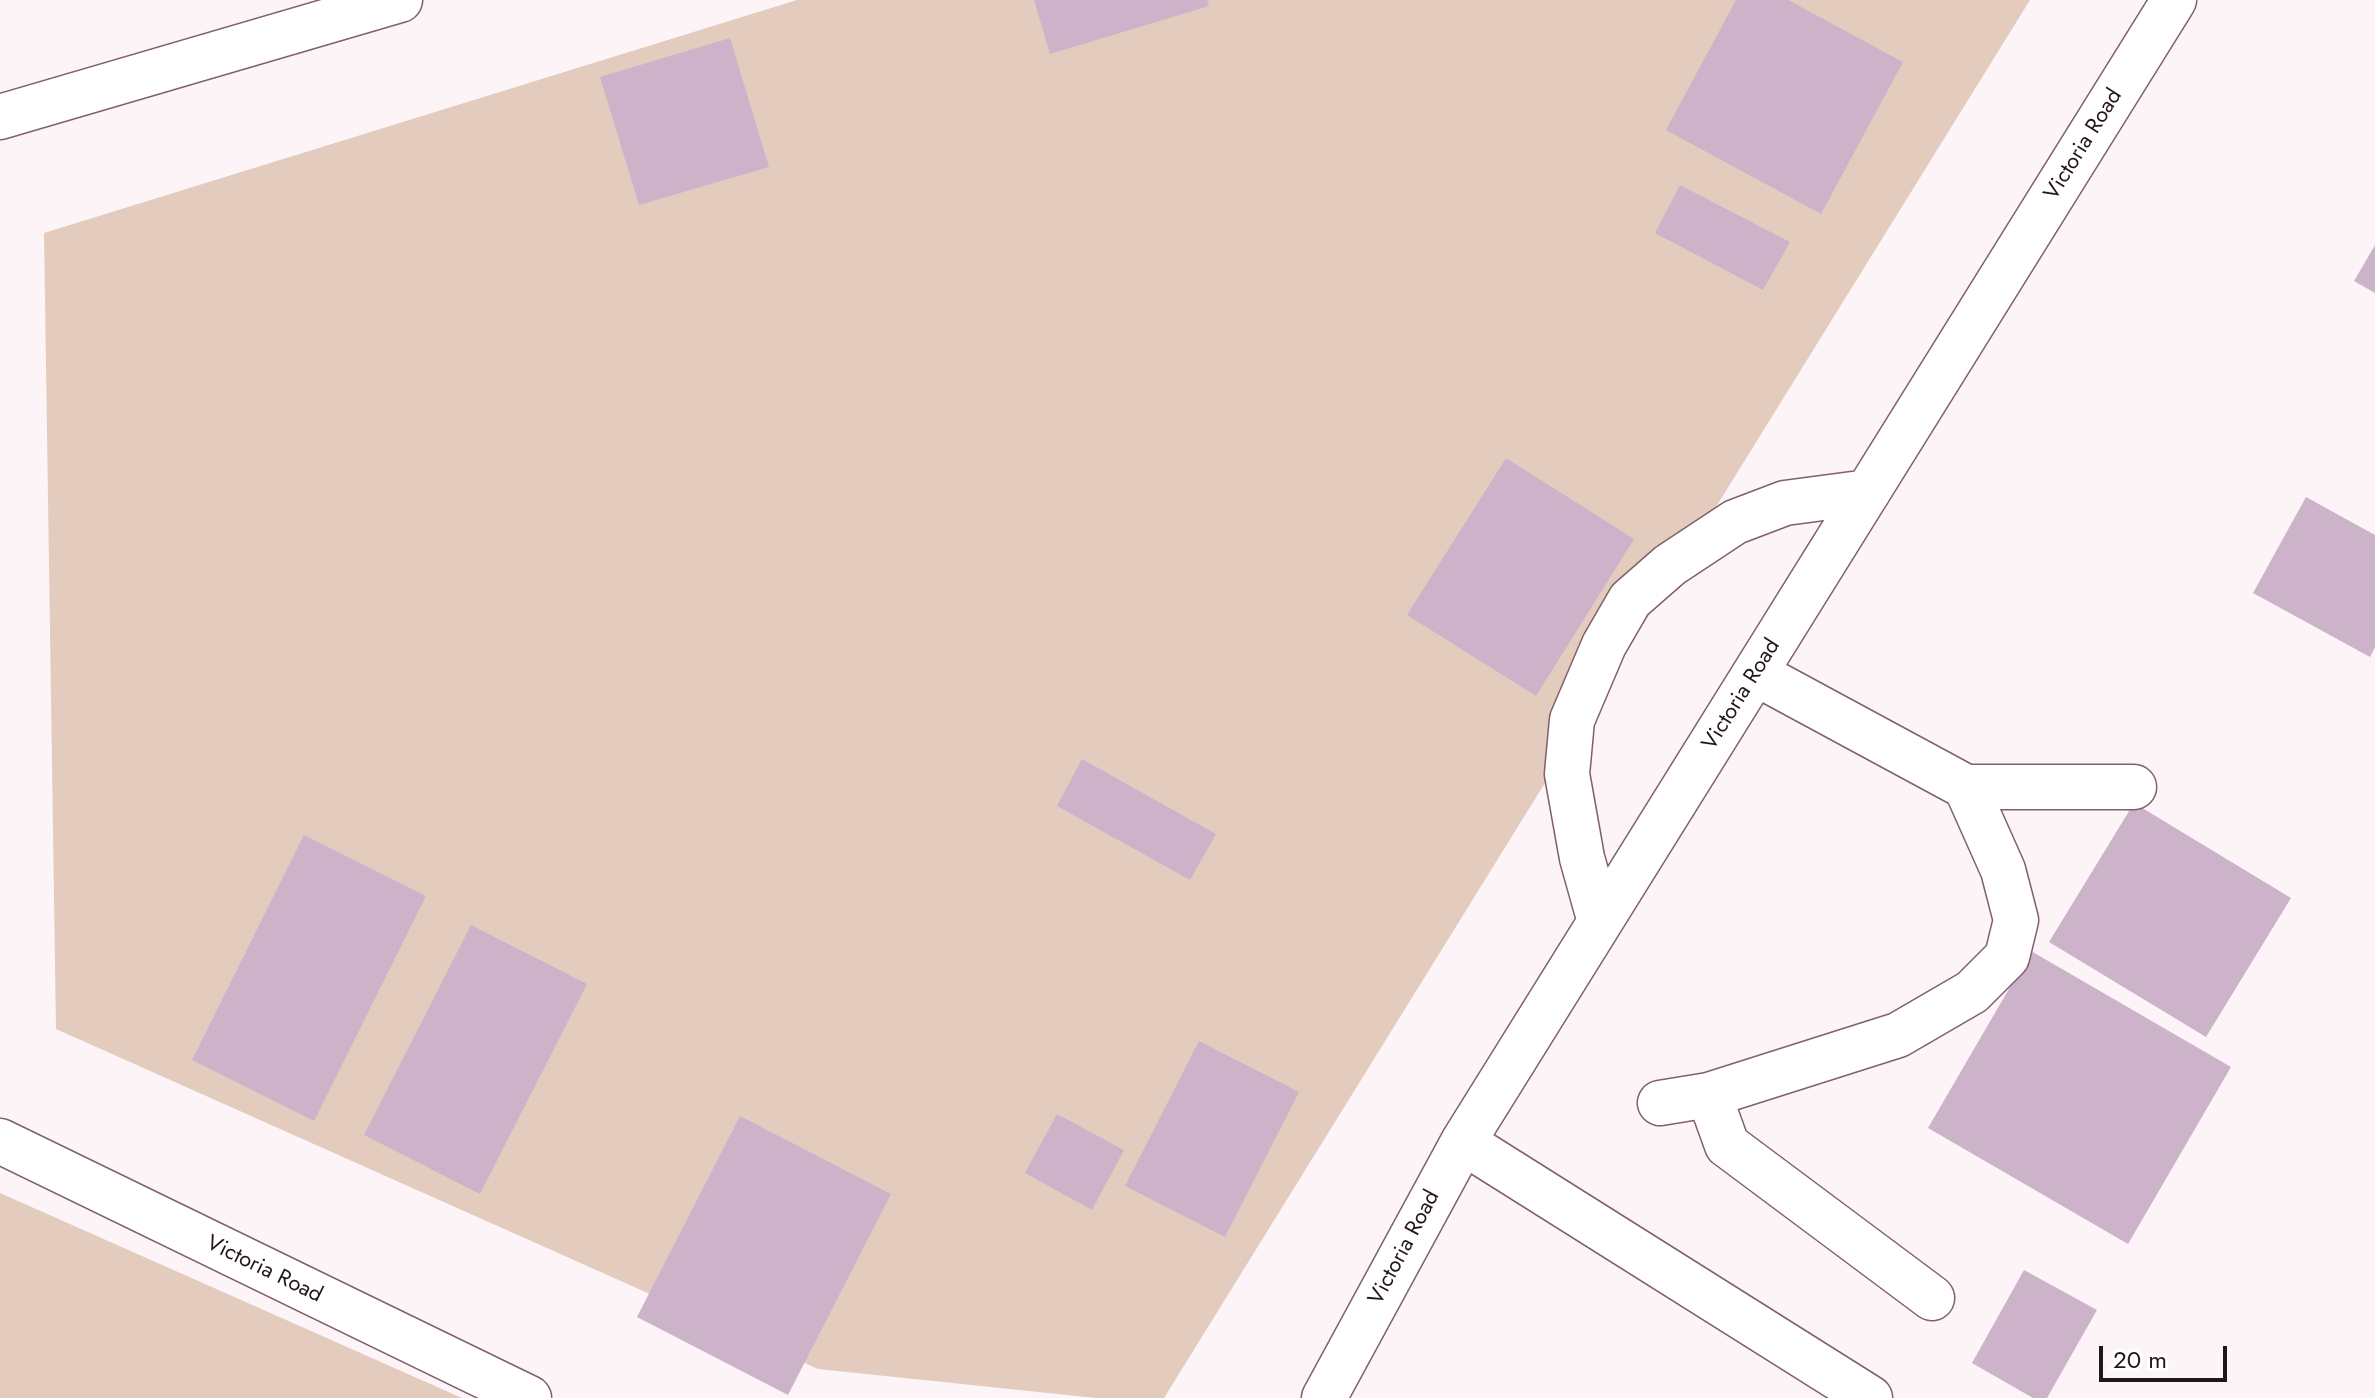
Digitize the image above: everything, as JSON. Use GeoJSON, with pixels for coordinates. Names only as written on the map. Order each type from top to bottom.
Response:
{"type":"FeatureCollection","features":[{"type":"Feature","properties":{"kind":"street"},"geometry":{"type":"LineString","coordinates":[[0,117],[400,0]]}},
{"type":"Feature","properties":{"kind":"street","name":"Victoria Road"},"geometry":{"type":"LineString","coordinates":[[1324,1398],[1463,1142],[2174,0]]}},
{"type":"Feature","properties":{"kind":"street"},"geometry":{"type":"LineString","coordinates":[[1600,922],[1582,858],[1567,774],[1572,720],[1604,645],[1630,600],[1670,565],[1735,522],[1785,503],[1868,492]]}},
{"type":"Feature","properties":{"kind":"street"},"geometry":{"type":"LineString","coordinates":[[1755,673],[1966,787],[2134,787]]}},
{"type":"Feature","properties":{"kind":"street"},"geometry":{"type":"LineString","coordinates":[[1660,1103],[1709,1095],[1898,1035],[1972,992],[2007,957],[2016,920],[2003,870],[1966,787]]}},
{"type":"Feature","properties":{"kind":"street"},"geometry":{"type":"LineString","coordinates":[[1709,1095],[1727,1145],[1932,1298]]}},
{"type":"Feature","properties":{"kind":"street","name":"Victoria Road"},"geometry":{"type":"LineString","coordinates":[[0,1141],[529,1398]]}},
{"type":"Feature","properties":{"kind":"street"},"geometry":{"type":"LineString","coordinates":[[1463,1142],[1870,1398]]}},
{"type":"Feature","properties":{"kind":"shaded area"},"geometry":{"type":"Polygon","coordinates":[[[797,0],[2030,0],[1164,1398],[1096,1398],[818,1369],[56,1029],[44,233],[797,0]]]}},
{"type":"Feature","properties":{"kind":"shaded area"},"geometry":{"type":"Polygon","coordinates":[[[0,1193],[462,1398],[0,1398],[0,1193]]]}},
{"type":"Feature","properties":{"kind":"building"},"geometry":{"type":"Polygon","coordinates":[[[1034,0],[1207,0],[1209,6],[1050,54],[1034,0]]]}},
{"type":"Feature","properties":{"kind":"building"},"geometry":{"type":"Polygon","coordinates":[[[1736,0],[1788,0],[1903,62],[1821,214],[1666,130],[1736,0]]]}},
{"type":"Feature","properties":{"kind":"building"},"geometry":{"type":"Polygon","coordinates":[[[730,38],[769,167],[639,205],[600,77],[730,38]]]}},
{"type":"Feature","properties":{"kind":"building"},"geometry":{"type":"Polygon","coordinates":[[[1680,185],[1790,242],[1763,290],[1655,233],[1680,185]]]}},
{"type":"Feature","properties":{"kind":"building"},"geometry":{"type":"Polygon","coordinates":[[[2375,245],[2375,293],[2354,281],[2375,245]]]}},
{"type":"Feature","properties":{"kind":"building"},"geometry":{"type":"Polygon","coordinates":[[[1506,458],[1634,539],[1536,696],[1407,615],[1506,458]]]}},
{"type":"Feature","properties":{"kind":"building"},"geometry":{"type":"Polygon","coordinates":[[[2306,497],[2375,535],[2375,647],[2370,657],[2253,593],[2306,497]]]}},
{"type":"Feature","properties":{"kind":"building"},"geometry":{"type":"Polygon","coordinates":[[[1082,759],[1216,834],[1190,880],[1057,806],[1082,759]]]}},
{"type":"Feature","properties":{"kind":"building"},"geometry":{"type":"Polygon","coordinates":[[[2134,803],[2291,898],[2206,1037],[2049,942],[2134,803]]]}},
{"type":"Feature","properties":{"kind":"building"},"geometry":{"type":"Polygon","coordinates":[[[304,835],[426,896],[314,1121],[192,1060],[304,835]]]}},
{"type":"Feature","properties":{"kind":"building"},"geometry":{"type":"Polygon","coordinates":[[[471,925],[587,984],[480,1194],[364,1135],[471,925]]]}},
{"type":"Feature","properties":{"kind":"building"},"geometry":{"type":"Polygon","coordinates":[[[2031,951],[2231,1067],[2128,1244],[1928,1128],[2031,951]]]}},
{"type":"Feature","properties":{"kind":"building"},"geometry":{"type":"Polygon","coordinates":[[[1199,1041],[1299,1092],[1225,1237],[1125,1186],[1199,1041]]]}},
{"type":"Feature","properties":{"kind":"building"},"geometry":{"type":"Polygon","coordinates":[[[1057,1114],[1124,1150],[1092,1210],[1025,1173],[1057,1114]]]}},
{"type":"Feature","properties":{"kind":"building"},"geometry":{"type":"Polygon","coordinates":[[[740,1116],[891,1194],[788,1395],[637,1317],[740,1116]]]}},
{"type":"Feature","properties":{"kind":"building"},"geometry":{"type":"Polygon","coordinates":[[[2024,1270],[2097,1310],[2047,1398],[2033,1398],[1972,1363],[2024,1270]]]}}]}
